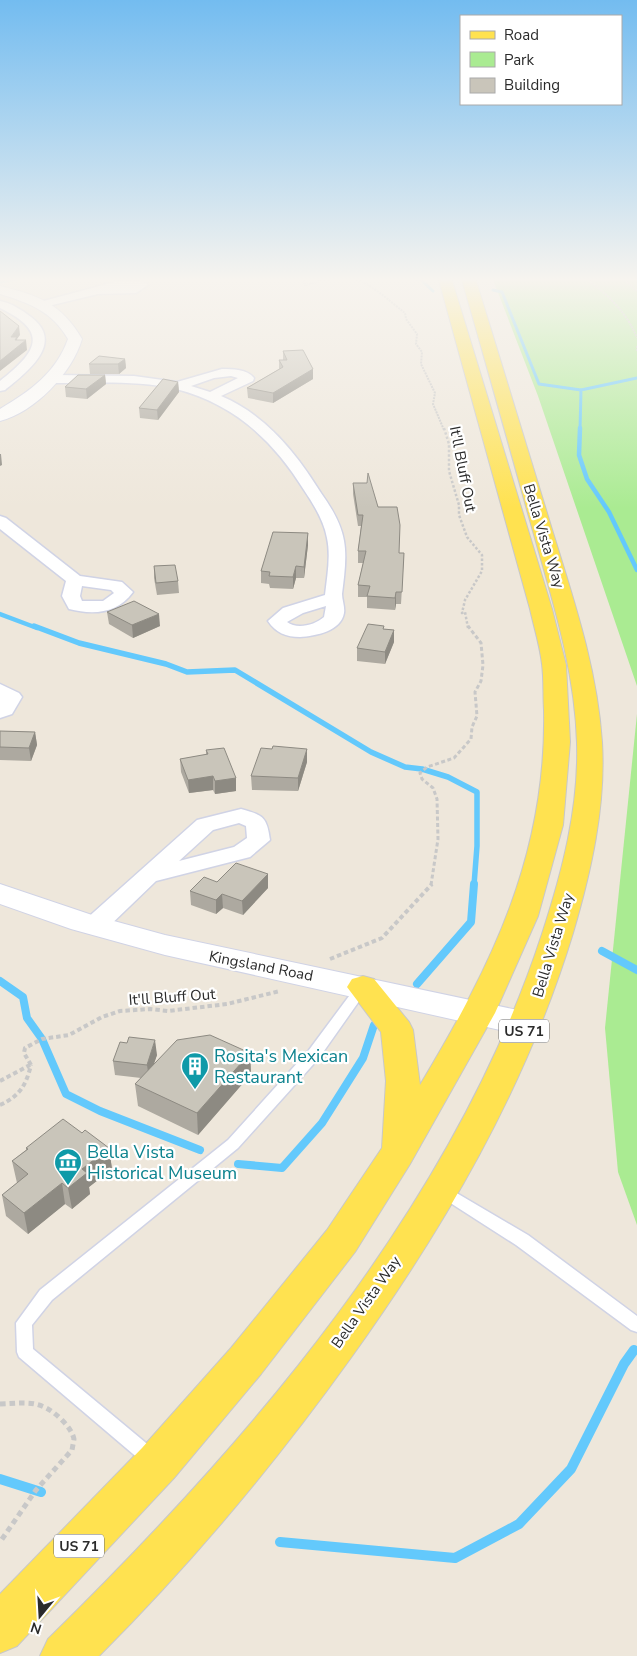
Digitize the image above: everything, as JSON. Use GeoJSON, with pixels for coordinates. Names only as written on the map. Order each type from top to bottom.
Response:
{"type":"FeatureCollection","features":[{"type":"Feature","properties":{"kind":"main road","name":"Bella Vista Way"},"geometry":{"type":"LineString","coordinates":[[0,1629],[158,1463],[246,1361],[341,1241],[397,1154],[479,1013],[523,916],[549,824],[557,742],[554,665],[541,609],[467,354]]}},
{"type":"Feature","properties":{"kind":"main road","name":"Bella Vista Way"},"geometry":{"type":"LineString","coordinates":[[65,1656],[146,1575],[270,1433],[364,1309],[443,1191],[507,1069],[527,1024],[552,958],[578,861],[587,802],[590,760],[585,686],[574,637],[491,354]]}},
{"type":"Feature","properties":{"kind":"main road"},"geometry":{"type":"LineString","coordinates":[[363,987],[397,1030],[403,1081],[397,1154]]}},
{"type":"Feature","properties":{"kind":"street"},"geometry":{"type":"LineString","coordinates":[[0,387],[30,364],[35,354]]}},
{"type":"Feature","properties":{"kind":"street"},"geometry":{"type":"LineString","coordinates":[[0,416],[54,379],[66,364],[69,354]]}},
{"type":"Feature","properties":{"kind":"street"},"geometry":{"type":"LineString","coordinates":[[178,386],[223,372],[240,374],[248,378],[211,396]]}},
{"type":"Feature","properties":{"kind":"street"},"geometry":{"type":"LineString","coordinates":[[54,379],[119,381],[178,386],[211,396],[256,420],[271,434],[298,466],[330,522],[336,541],[334,598]]}},
{"type":"Feature","properties":{"kind":"street"},"geometry":{"type":"LineString","coordinates":[[0,521],[76,580]]}},
{"type":"Feature","properties":{"kind":"street"},"geometry":{"type":"LineString","coordinates":[[0,690],[12,697],[6,710],[0,712]]}},
{"type":"Feature","properties":{"kind":"street"},"geometry":{"type":"LineString","coordinates":[[94,926],[148,876]]}},
{"type":"Feature","properties":{"kind":"street","name":"Kingsland Road"},"geometry":{"type":"LineString","coordinates":[[0,893],[94,926],[194,953],[363,987],[527,1024]]}},
{"type":"Feature","properties":{"kind":"lane"},"geometry":{"type":"LineString","coordinates":[[158,1463],[24,1352],[24,1323],[46,1295],[233,1144],[314,1054],[363,987]]}},
{"type":"Feature","properties":{"kind":"lane"},"geometry":{"type":"LineString","coordinates":[[443,1191],[522,1240],[637,1325]]}},
{"type":"Feature","properties":{"kind":"path","name":"It'll Bluff Out"},"geometry":{"type":"LineString","coordinates":[[31,1065],[24,1053],[25,1048],[33,1042],[69,1035],[102,1017],[138,1009],[168,1011],[227,1004],[278,991],[313,977],[324,969],[333,957],[382,938],[395,926],[399,918],[428,892],[433,884],[433,863],[438,839],[437,799],[433,788],[422,779],[420,773],[427,767],[454,758],[471,739],[472,727],[477,716],[476,692],[482,681],[483,665],[481,643],[471,632],[466,623],[466,612],[462,613],[462,609],[470,589],[481,573],[482,555],[467,537],[459,515],[459,505],[449,471],[448,444],[440,416],[433,404],[435,393],[421,364],[422,354]]}},
{"type":"Feature","properties":{"kind":"path"},"geometry":{"type":"LineString","coordinates":[[0,1081],[31,1065]]}},
{"type":"Feature","properties":{"kind":"path"},"geometry":{"type":"LineString","coordinates":[[0,1104],[14,1098],[26,1088],[31,1065]]}},
{"type":"Feature","properties":{"kind":"path"},"geometry":{"type":"LineString","coordinates":[[0,1404],[38,1403],[52,1410],[69,1427],[73,1434],[74,1442],[72,1450],[36,1490],[0,1542]]}},
{"type":"Feature","properties":{"kind":"green space"},"geometry":{"type":"Polygon","coordinates":[[[522,354],[637,354],[637,686],[538,396],[522,354]]]}},
{"type":"Feature","properties":{"kind":"green space"},"geometry":{"type":"Polygon","coordinates":[[[637,714],[637,1225],[618,1172],[605,1028],[637,714]]]}},
{"type":"Feature","properties":{"kind":"building"},"geometry":{"type":"Polygon","coordinates":[[[0,354],[8,354],[0,361],[0,354]]]}},
{"type":"Feature","properties":{"kind":"building"},"geometry":{"type":"Polygon","coordinates":[[[284,354],[305,354],[313,369],[273,393],[247,388],[283,367],[279,360],[287,360],[284,354]]]}},
{"type":"Feature","properties":{"kind":"building"},"geometry":{"type":"Polygon","coordinates":[[[99,356],[125,359],[118,364],[89,364],[99,356]]]}},
{"type":"Feature","properties":{"kind":"building"},"geometry":{"type":"Polygon","coordinates":[[[78,375],[105,375],[86,389],[65,387],[78,375]]]}},
{"type":"Feature","properties":{"kind":"building"},"geometry":{"type":"Polygon","coordinates":[[[163,379],[178,382],[157,410],[139,408],[163,379]]]}},
{"type":"Feature","properties":{"kind":"building"},"geometry":{"type":"Polygon","coordinates":[[[368,473],[378,507],[397,507],[400,525],[399,553],[404,553],[402,592],[396,592],[395,598],[367,596],[370,586],[358,585],[366,551],[358,551],[363,515],[358,515],[353,483],[367,483],[368,473]]]}},
{"type":"Feature","properties":{"kind":"building"},"geometry":{"type":"Polygon","coordinates":[[[273,532],[308,533],[304,567],[296,566],[293,577],[269,576],[270,572],[261,571],[273,532]]]}},
{"type":"Feature","properties":{"kind":"building"},"geometry":{"type":"Polygon","coordinates":[[[175,565],[178,581],[156,583],[154,566],[175,565]]]}},
{"type":"Feature","properties":{"kind":"building"},"geometry":{"type":"Polygon","coordinates":[[[134,601],[159,614],[132,625],[107,612],[134,601]]]}},
{"type":"Feature","properties":{"kind":"building"},"geometry":{"type":"Polygon","coordinates":[[[368,624],[384,626],[383,629],[394,630],[385,652],[357,648],[368,624]]]}},
{"type":"Feature","properties":{"kind":"building"},"geometry":{"type":"Polygon","coordinates":[[[0,731],[35,732],[29,748],[0,747],[0,731]]]}},
{"type":"Feature","properties":{"kind":"building"},"geometry":{"type":"Polygon","coordinates":[[[273,746],[307,749],[298,778],[251,776],[261,748],[272,749],[273,746]]]}},
{"type":"Feature","properties":{"kind":"building"},"geometry":{"type":"Polygon","coordinates":[[[224,748],[236,778],[215,781],[213,776],[188,780],[180,759],[208,754],[206,750],[224,748]]]}},
{"type":"Feature","properties":{"kind":"building"},"geometry":{"type":"Polygon","coordinates":[[[236,863],[268,874],[242,901],[222,894],[216,900],[190,891],[204,877],[217,882],[236,863]]]}},
{"type":"Feature","properties":{"kind":"building"},"geometry":{"type":"Polygon","coordinates":[[[210,1035],[250,1053],[197,1113],[135,1084],[177,1040],[210,1035]]]}},
{"type":"Feature","properties":{"kind":"building"},"geometry":{"type":"Polygon","coordinates":[[[129,1037],[155,1040],[147,1065],[113,1061],[120,1042],[127,1043],[129,1037]]]}},
{"type":"Feature","properties":{"kind":"building"},"geometry":{"type":"Polygon","coordinates":[[[63,1119],[82,1133],[85,1130],[109,1148],[82,1169],[87,1173],[68,1188],[62,1183],[24,1213],[2,1195],[28,1174],[12,1161],[63,1119]]]}},
{"type":"Feature","properties":{"kind":"waterway"},"geometry":{"type":"LineString","coordinates":[[527,354],[539,384],[581,390]]}},
{"type":"Feature","properties":{"kind":"waterway"},"geometry":{"type":"LineString","coordinates":[[581,390],[637,378]]}},
{"type":"Feature","properties":{"kind":"waterway"},"geometry":{"type":"LineString","coordinates":[[580,430],[581,390]]}},
{"type":"Feature","properties":{"kind":"waterway"},"geometry":{"type":"LineString","coordinates":[[580,428],[579,455],[587,479],[609,512],[637,570]]}},
{"type":"Feature","properties":{"kind":"waterway"},"geometry":{"type":"LineString","coordinates":[[0,614],[37,628]]}},
{"type":"Feature","properties":{"kind":"waterway"},"geometry":{"type":"LineString","coordinates":[[34,626],[79,643],[166,664],[187,672],[235,670],[371,752],[405,767],[422,769],[448,777],[477,792],[477,846],[474,885]]}},
{"type":"Feature","properties":{"kind":"waterway"},"geometry":{"type":"LineString","coordinates":[[417,984],[471,922],[474,884]]}},
{"type":"Feature","properties":{"kind":"waterway"},"geometry":{"type":"LineString","coordinates":[[602,951],[637,970]]}},
{"type":"Feature","properties":{"kind":"waterway"},"geometry":{"type":"LineString","coordinates":[[0,981],[23,997],[27,1018],[42,1039],[66,1094],[100,1111],[200,1150]]}},
{"type":"Feature","properties":{"kind":"waterway"},"geometry":{"type":"LineString","coordinates":[[238,1164],[282,1168],[322,1123],[363,1058],[374,1025]]}},
{"type":"Feature","properties":{"kind":"waterway"},"geometry":{"type":"LineString","coordinates":[[280,1542],[455,1558],[519,1524],[571,1469],[624,1364],[634,1350]]}},
{"type":"Feature","properties":{"kind":"waterway"},"geometry":{"type":"LineString","coordinates":[[0,1479],[41,1492]]}},
{"type":"Feature","properties":{"kind":"place","name":"Rosita's Mexican Restaurant"},"geometry":{"type":"Point","coordinates":[195,1090]}},
{"type":"Feature","properties":{"kind":"place","name":"Bella Vista Historical Museum"},"geometry":{"type":"Point","coordinates":[68,1186]}}]}
